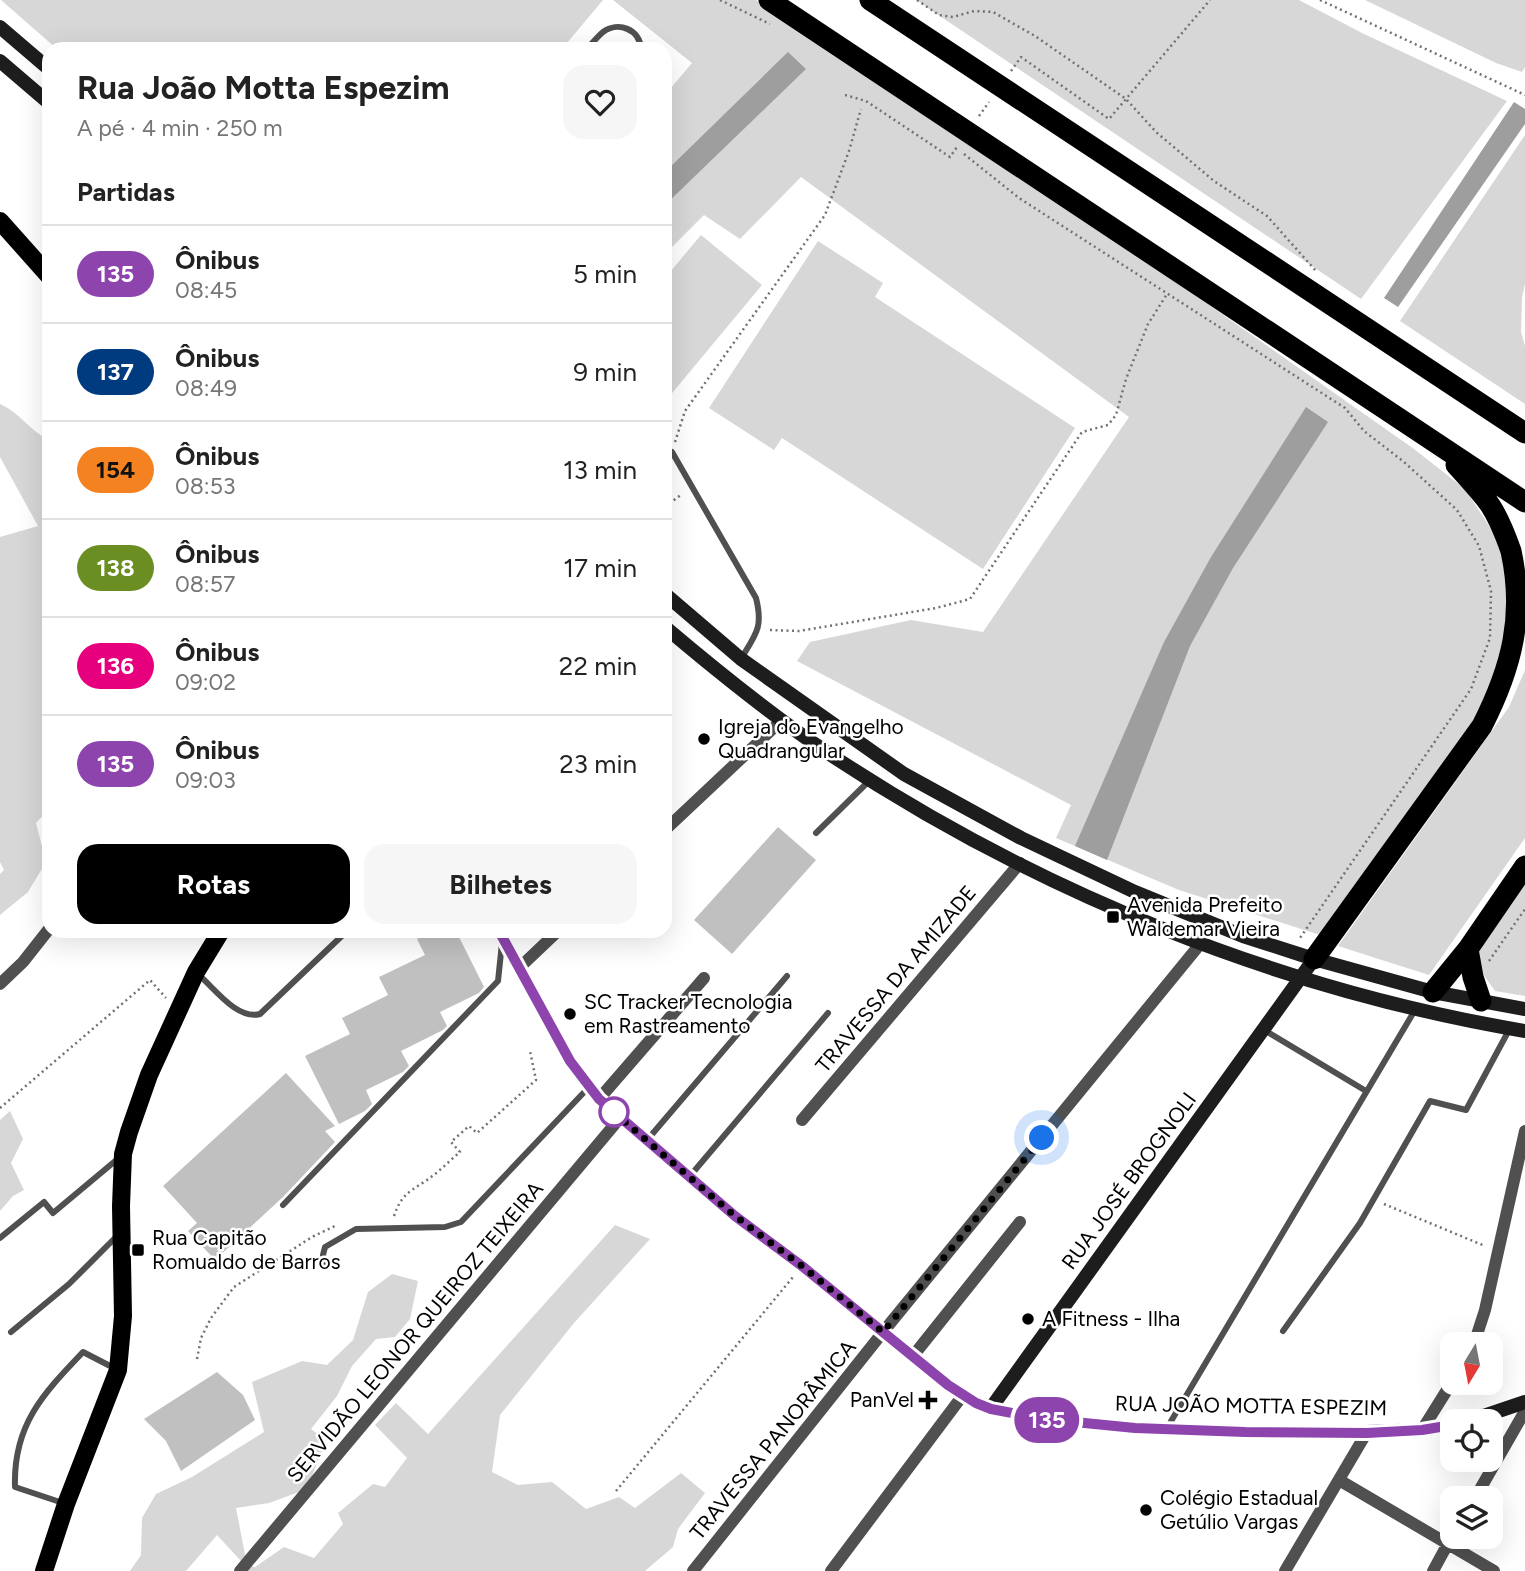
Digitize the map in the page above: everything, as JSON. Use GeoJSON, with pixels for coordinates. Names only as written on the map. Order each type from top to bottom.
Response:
{"type":"FeatureCollection","features":[{"type":"Feature","properties":{"kind":"highway"},"geometry":{"type":"LineString","coordinates":[[769,0],[1525,502]]}},
{"type":"Feature","properties":{"kind":"highway"},"geometry":{"type":"LineString","coordinates":[[870,0],[1525,433]]}},
{"type":"Feature","properties":{"kind":"highway"},"geometry":{"type":"LineString","coordinates":[[1314,960],[1482,726],[1502,686],[1516,648],[1522,601],[1515,563],[1505,534],[1489,504],[1441,447]]}},
{"type":"Feature","properties":{"kind":"highway"},"geometry":{"type":"LineString","coordinates":[[1433,992],[1468,949],[1525,866]]}},
{"type":"Feature","properties":{"kind":"highway"},"geometry":{"type":"LineString","coordinates":[[1468,949],[1481,1001]]}},
{"type":"Feature","properties":{"kind":"main road"},"geometry":{"type":"LineString","coordinates":[[0,27],[42,62]]}},
{"type":"Feature","properties":{"kind":"main road"},"geometry":{"type":"LineString","coordinates":[[0,61],[42,97]]}},
{"type":"Feature","properties":{"kind":"main road"},"geometry":{"type":"LineString","coordinates":[[0,221],[42,268]]}},
{"type":"Feature","properties":{"kind":"main road"},"geometry":{"type":"LineString","coordinates":[[672,600],[741,659],[904,774],[1021,838],[1135,892],[1242,936],[1314,960],[1433,992],[1525,1009]]}},
{"type":"Feature","properties":{"kind":"main road"},"geometry":{"type":"LineString","coordinates":[[672,632],[782,720],[865,777],[990,848],[1075,890],[1201,943],[1301,978],[1416,1009],[1525,1031]]}},
{"type":"Feature","properties":{"kind":"main road"},"geometry":{"type":"LineString","coordinates":[[865,777],[874,753]]}},
{"type":"Feature","properties":{"kind":"main road"},"geometry":{"type":"LineString","coordinates":[[44,1571],[66,1504],[118,1370],[123,1316],[123,1154],[137,1104],[196,972],[217,938]]}},
{"type":"Feature","properties":{"kind":"main road","name":"RUA JOÃO MOTTA ESPEZIM"},"geometry":{"type":"LineString","coordinates":[[503,938],[570,1061],[599,1099],[735,1216],[963,1395],[991,1409],[1108,1427],[1367,1433],[1440,1427]]}},
{"type":"Feature","properties":{"kind":"main road","name":"RUA JOSÉ BROGNOLI"},"geometry":{"type":"LineString","coordinates":[[991,1409],[1314,960]]}},
{"type":"Feature","properties":{"kind":"main road"},"geometry":{"type":"LineString","coordinates":[[1416,1009],[1433,992]]}},
{"type":"Feature","properties":{"kind":"main road"},"geometry":{"type":"LineString","coordinates":[[1503,1409],[1525,1402]]}},
{"type":"Feature","properties":{"kind":"street"},"geometry":{"type":"LineString","coordinates":[[672,824],[782,720]]}},
{"type":"Feature","properties":{"kind":"street","name":"TRAVESSA DA AMIZADE"},"geometry":{"type":"LineString","coordinates":[[802,1120],[1020,863]]}},
{"type":"Feature","properties":{"kind":"street"},"geometry":{"type":"LineString","coordinates":[[0,984],[23,962],[42,938]]}},
{"type":"Feature","properties":{"kind":"street"},"geometry":{"type":"LineString","coordinates":[[518,968],[550,938]]}},
{"type":"Feature","properties":{"kind":"street","name":"TRAVESSA PANORÂMICA"},"geometry":{"type":"LineString","coordinates":[[694,1571],[883,1332],[1201,943]]}},
{"type":"Feature","properties":{"kind":"street"},"geometry":{"type":"LineString","coordinates":[[599,1099],[704,978]]}},
{"type":"Feature","properties":{"kind":"street","name":"SERVIDÃO LEONOR QUEIROZ TEIXEIRA"},"geometry":{"type":"LineString","coordinates":[[240,1571],[620,1118]]}},
{"type":"Feature","properties":{"kind":"street"},"geometry":{"type":"LineString","coordinates":[[1478,1332],[1525,1131]]}},
{"type":"Feature","properties":{"kind":"street"},"geometry":{"type":"LineString","coordinates":[[913,1356],[1020,1222]]}},
{"type":"Feature","properties":{"kind":"street"},"geometry":{"type":"LineString","coordinates":[[831,1571],[963,1395]]}},
{"type":"Feature","properties":{"kind":"street"},"geometry":{"type":"LineString","coordinates":[[1422,1430],[1444,1395]]}},
{"type":"Feature","properties":{"kind":"street"},"geometry":{"type":"LineString","coordinates":[[1482,1486],[1525,1411]]}},
{"type":"Feature","properties":{"kind":"street"},"geometry":{"type":"LineString","coordinates":[[1285,1571],[1367,1433]]}},
{"type":"Feature","properties":{"kind":"street"},"geometry":{"type":"LineString","coordinates":[[1339,1480],[1440,1535]]}},
{"type":"Feature","properties":{"kind":"street"},"geometry":{"type":"LineString","coordinates":[[1433,1571],[1445,1549]]}},
{"type":"Feature","properties":{"kind":"street"},"geometry":{"type":"LineString","coordinates":[[1463,1549],[1494,1571]]}},
{"type":"Feature","properties":{"kind":"lane"},"geometry":{"type":"LineString","coordinates":[[593,42],[604,31],[617,26],[633,31],[640,42]]}},
{"type":"Feature","properties":{"kind":"lane"},"geometry":{"type":"LineString","coordinates":[[673,452],[756,597],[760,613],[759,629],[741,659]]}},
{"type":"Feature","properties":{"kind":"lane"},"geometry":{"type":"LineString","coordinates":[[816,833],[865,777]]}},
{"type":"Feature","properties":{"kind":"lane"},"geometry":{"type":"LineString","coordinates":[[196,972],[242,1014],[260,1014],[340,938]]}},
{"type":"Feature","properties":{"kind":"lane"},"geometry":{"type":"LineString","coordinates":[[283,1205],[498,981],[501,938]]}},
{"type":"Feature","properties":{"kind":"lane"},"geometry":{"type":"LineString","coordinates":[[647,1140],[787,976]]}},
{"type":"Feature","properties":{"kind":"lane"},"geometry":{"type":"LineString","coordinates":[[1166,1430],[1416,1009]]}},
{"type":"Feature","properties":{"kind":"lane"},"geometry":{"type":"LineString","coordinates":[[690,1176],[828,1013]]}},
{"type":"Feature","properties":{"kind":"lane"},"geometry":{"type":"LineString","coordinates":[[1283,1331],[1343,1249],[1430,1101],[1466,1110],[1510,1028]]}},
{"type":"Feature","properties":{"kind":"lane"},"geometry":{"type":"LineString","coordinates":[[1264,1030],[1366,1091]]}},
{"type":"Feature","properties":{"kind":"lane"},"geometry":{"type":"LineString","coordinates":[[326,1266],[323,1255],[325,1247],[356,1229],[445,1227],[461,1222],[589,1087]]}},
{"type":"Feature","properties":{"kind":"lane"},"geometry":{"type":"LineString","coordinates":[[0,1238],[44,1202],[53,1213],[123,1154]]}},
{"type":"Feature","properties":{"kind":"lane"},"geometry":{"type":"LineString","coordinates":[[11,1332],[69,1284],[122,1231]]}},
{"type":"Feature","properties":{"kind":"lane"},"geometry":{"type":"LineString","coordinates":[[66,1504],[15,1487],[16,1452],[22,1433],[34,1408],[47,1390],[83,1352],[118,1370]]}},
{"type":"Feature","properties":{"kind":"path"},"geometry":{"type":"LineString","coordinates":[[720,0],[779,29]]}},
{"type":"Feature","properties":{"kind":"path"},"geometry":{"type":"LineString","coordinates":[[917,0],[939,15],[953,17],[974,11],[993,12],[1035,36],[1126,100],[1156,132],[1214,181],[1267,216],[1317,272]]}},
{"type":"Feature","properties":{"kind":"path"},"geometry":{"type":"LineString","coordinates":[[1005,79],[1021,57],[1109,119],[1210,0]]}},
{"type":"Feature","properties":{"kind":"path"},"geometry":{"type":"LineString","coordinates":[[1320,0],[1525,95]]}},
{"type":"Feature","properties":{"kind":"path"},"geometry":{"type":"LineString","coordinates":[[845,94],[866,101],[950,157],[958,146]]}},
{"type":"Feature","properties":{"kind":"path"},"geometry":{"type":"LineString","coordinates":[[974,124],[989,102]]}},
{"type":"Feature","properties":{"kind":"path"},"geometry":{"type":"LineString","coordinates":[[673,452],[685,411],[825,215],[849,151],[861,109]]}},
{"type":"Feature","properties":{"kind":"path"},"geometry":{"type":"LineString","coordinates":[[1019,198],[1345,408],[1364,431],[1404,462],[1457,510],[1479,545],[1491,590],[1490,638],[1471,688],[1296,944]]}},
{"type":"Feature","properties":{"kind":"path"},"geometry":{"type":"LineString","coordinates":[[759,629],[799,631],[936,608],[970,599],[1082,432],[1108,425],[1116,415],[1126,379],[1148,324],[1167,293]]}},
{"type":"Feature","properties":{"kind":"path"},"geometry":{"type":"LineString","coordinates":[[672,502],[692,486]]}},
{"type":"Feature","properties":{"kind":"path"},"geometry":{"type":"LineString","coordinates":[[1486,965],[1525,909]]}},
{"type":"Feature","properties":{"kind":"path"},"geometry":{"type":"LineString","coordinates":[[0,1108],[150,980],[178,1012]]}},
{"type":"Feature","properties":{"kind":"path"},"geometry":{"type":"LineString","coordinates":[[460,1152],[451,1142],[469,1126],[477,1133],[536,1080],[530,1051]]}},
{"type":"Feature","properties":{"kind":"path"},"geometry":{"type":"LineString","coordinates":[[1373,1199],[1498,1251]]}},
{"type":"Feature","properties":{"kind":"path"},"geometry":{"type":"LineString","coordinates":[[616,1491],[802,1266]]}},
{"type":"Feature","properties":{"kind":"shaded area"},"geometry":{"type":"Polygon","coordinates":[[[1,0],[603,0],[568,42],[49,42],[1,0]]]}},
{"type":"Feature","properties":{"kind":"shaded area"},"geometry":{"type":"Polygon","coordinates":[[[613,0],[756,0],[1071,208],[1414,449],[1465,489],[1495,535],[1508,574],[1505,654],[1483,708],[1323,936],[1179,890],[1056,838],[1071,805],[797,661],[810,642],[911,620],[983,632],[1129,417],[801,177],[740,239],[704,215],[672,247],[672,87],[692,63],[672,47],[672,42],[666,42],[613,0]]]}},
{"type":"Feature","properties":{"kind":"shaded area"},"geometry":{"type":"Polygon","coordinates":[[[916,0],[1299,0],[1362,33],[1507,101],[1361,299],[916,0]]]}},
{"type":"Feature","properties":{"kind":"shaded area"},"geometry":{"type":"Polygon","coordinates":[[[1365,0],[1525,0],[1525,67],[1522,72],[1496,63],[1365,0]]]}},
{"type":"Feature","properties":{"kind":"shaded area"},"geometry":{"type":"Polygon","coordinates":[[[788,52],[806,69],[672,198],[672,165],[788,52]]]}},
{"type":"Feature","properties":{"kind":"shaded area"},"geometry":{"type":"Polygon","coordinates":[[[1514,102],[1525,109],[1525,124],[1398,307],[1384,298],[1514,102]]]}},
{"type":"Feature","properties":{"kind":"shaded area"},"geometry":{"type":"Polygon","coordinates":[[[1525,135],[1525,284],[1521,332],[1525,346],[1525,404],[1400,321],[1525,135]]]}},
{"type":"Feature","properties":{"kind":"shaded area"},"geometry":{"type":"Polygon","coordinates":[[[701,235],[762,285],[672,393],[672,270],[701,235]]]}},
{"type":"Feature","properties":{"kind":"shaded area"},"geometry":{"type":"Polygon","coordinates":[[[818,241],[883,283],[875,297],[1075,428],[983,569],[782,438],[774,450],[709,408],[818,241]]]}},
{"type":"Feature","properties":{"kind":"shaded area"},"geometry":{"type":"Polygon","coordinates":[[[0,404],[42,436],[42,817],[36,823],[42,846],[42,869],[28,892],[0,915],[0,874],[4,870],[0,862],[0,537],[38,526],[0,457],[0,404]]]}},
{"type":"Feature","properties":{"kind":"shaded area"},"geometry":{"type":"Polygon","coordinates":[[[1306,407],[1328,422],[1233,568],[1190,646],[1107,860],[1075,846],[1164,642],[1211,557],[1306,407]]]}},
{"type":"Feature","properties":{"kind":"shaded area"},"geometry":{"type":"Polygon","coordinates":[[[1525,670],[1525,838],[1429,975],[1338,946],[1509,707],[1525,670]]]}},
{"type":"Feature","properties":{"kind":"shaded area"},"geometry":{"type":"Polygon","coordinates":[[[1525,878],[1525,996],[1495,991],[1476,964],[1478,944],[1525,878]]]}},
{"type":"Feature","properties":{"kind":"shaded area"},"geometry":{"type":"Polygon","coordinates":[[[10,1111],[23,1139],[11,1163],[24,1190],[13,1196],[0,1211],[0,1120],[10,1111]]]}},
{"type":"Feature","properties":{"kind":"shaded area"},"geometry":{"type":"Polygon","coordinates":[[[615,1225],[650,1239],[574,1323],[500,1415],[492,1472],[518,1485],[552,1482],[586,1509],[619,1497],[635,1508],[681,1473],[705,1493],[678,1529],[673,1547],[645,1571],[243,1571],[241,1561],[217,1535],[186,1571],[130,1571],[141,1555],[142,1518],[156,1494],[192,1477],[264,1432],[252,1382],[302,1361],[327,1365],[353,1340],[368,1292],[392,1274],[418,1281],[410,1319],[395,1337],[376,1339],[352,1366],[337,1396],[311,1429],[326,1440],[307,1489],[269,1503],[236,1508],[247,1565],[255,1567],[284,1547],[314,1558],[343,1524],[338,1513],[373,1484],[385,1487],[407,1458],[375,1425],[396,1403],[428,1434],[615,1225]]]}},
{"type":"Feature","properties":{"kind":"building"},"geometry":{"type":"Polygon","coordinates":[[[778,827],[816,860],[732,954],[694,920],[778,827]]]}},
{"type":"Feature","properties":{"kind":"building"},"geometry":{"type":"Polygon","coordinates":[[[460,938],[484,987],[479,993],[440,1012],[447,1026],[401,1051],[409,1066],[403,1072],[366,1090],[372,1104],[365,1111],[339,1124],[305,1056],[350,1034],[342,1018],[388,995],[379,977],[425,955],[417,939],[460,938]]]}},
{"type":"Feature","properties":{"kind":"building"},"geometry":{"type":"Polygon","coordinates":[[[286,1073],[335,1126],[325,1131],[335,1142],[283,1197],[215,1260],[188,1231],[197,1223],[163,1186],[286,1073]]]}},
{"type":"Feature","properties":{"kind":"building"},"geometry":{"type":"Polygon","coordinates":[[[217,1372],[243,1395],[255,1420],[181,1471],[166,1441],[144,1419],[217,1372]]]}},
{"type":"Feature","properties":{"kind":"bus line","name":"135"},"geometry":{"type":"LineString","coordinates":[[503,938],[570,1061],[599,1099],[735,1216],[802,1266],[948,1385],[976,1403],[1017,1415],[1108,1427],[1367,1433],[1440,1427]]}},
{"type":"Feature","properties":{"kind":"place","name":"Igreja do Evangelho Quadrangular"},"geometry":{"type":"Point","coordinates":[704,739]}},
{"type":"Feature","properties":{"kind":"place","name":"Avenida Prefeito Waldemar Vieira"},"geometry":{"type":"Point","coordinates":[1113,917]}},
{"type":"Feature","properties":{"kind":"place","name":"SC Tracker Tecnologia em Rastreamento"},"geometry":{"type":"Point","coordinates":[570,1014]}},
{"type":"Feature","properties":{"kind":"place","name":"Rua Capitão Romualdo de Barros"},"geometry":{"type":"Point","coordinates":[138,1250]}},
{"type":"Feature","properties":{"kind":"place","name":"A Fitness - Ilha"},"geometry":{"type":"Point","coordinates":[1028,1319]}},
{"type":"Feature","properties":{"kind":"place","name":"PanVel"},"geometry":{"type":"Point","coordinates":[928,1400]}},
{"type":"Feature","properties":{"kind":"place","name":"Colégio Estadual Getúlio Vargas"},"geometry":{"type":"Point","coordinates":[1146,1510]}},
{"type":"Feature","properties":{"kind":"route"},"geometry":{"type":"LineString","coordinates":[[614,1112],[610,1109],[735,1216],[883,1332],[1042,1138]]}}]}
